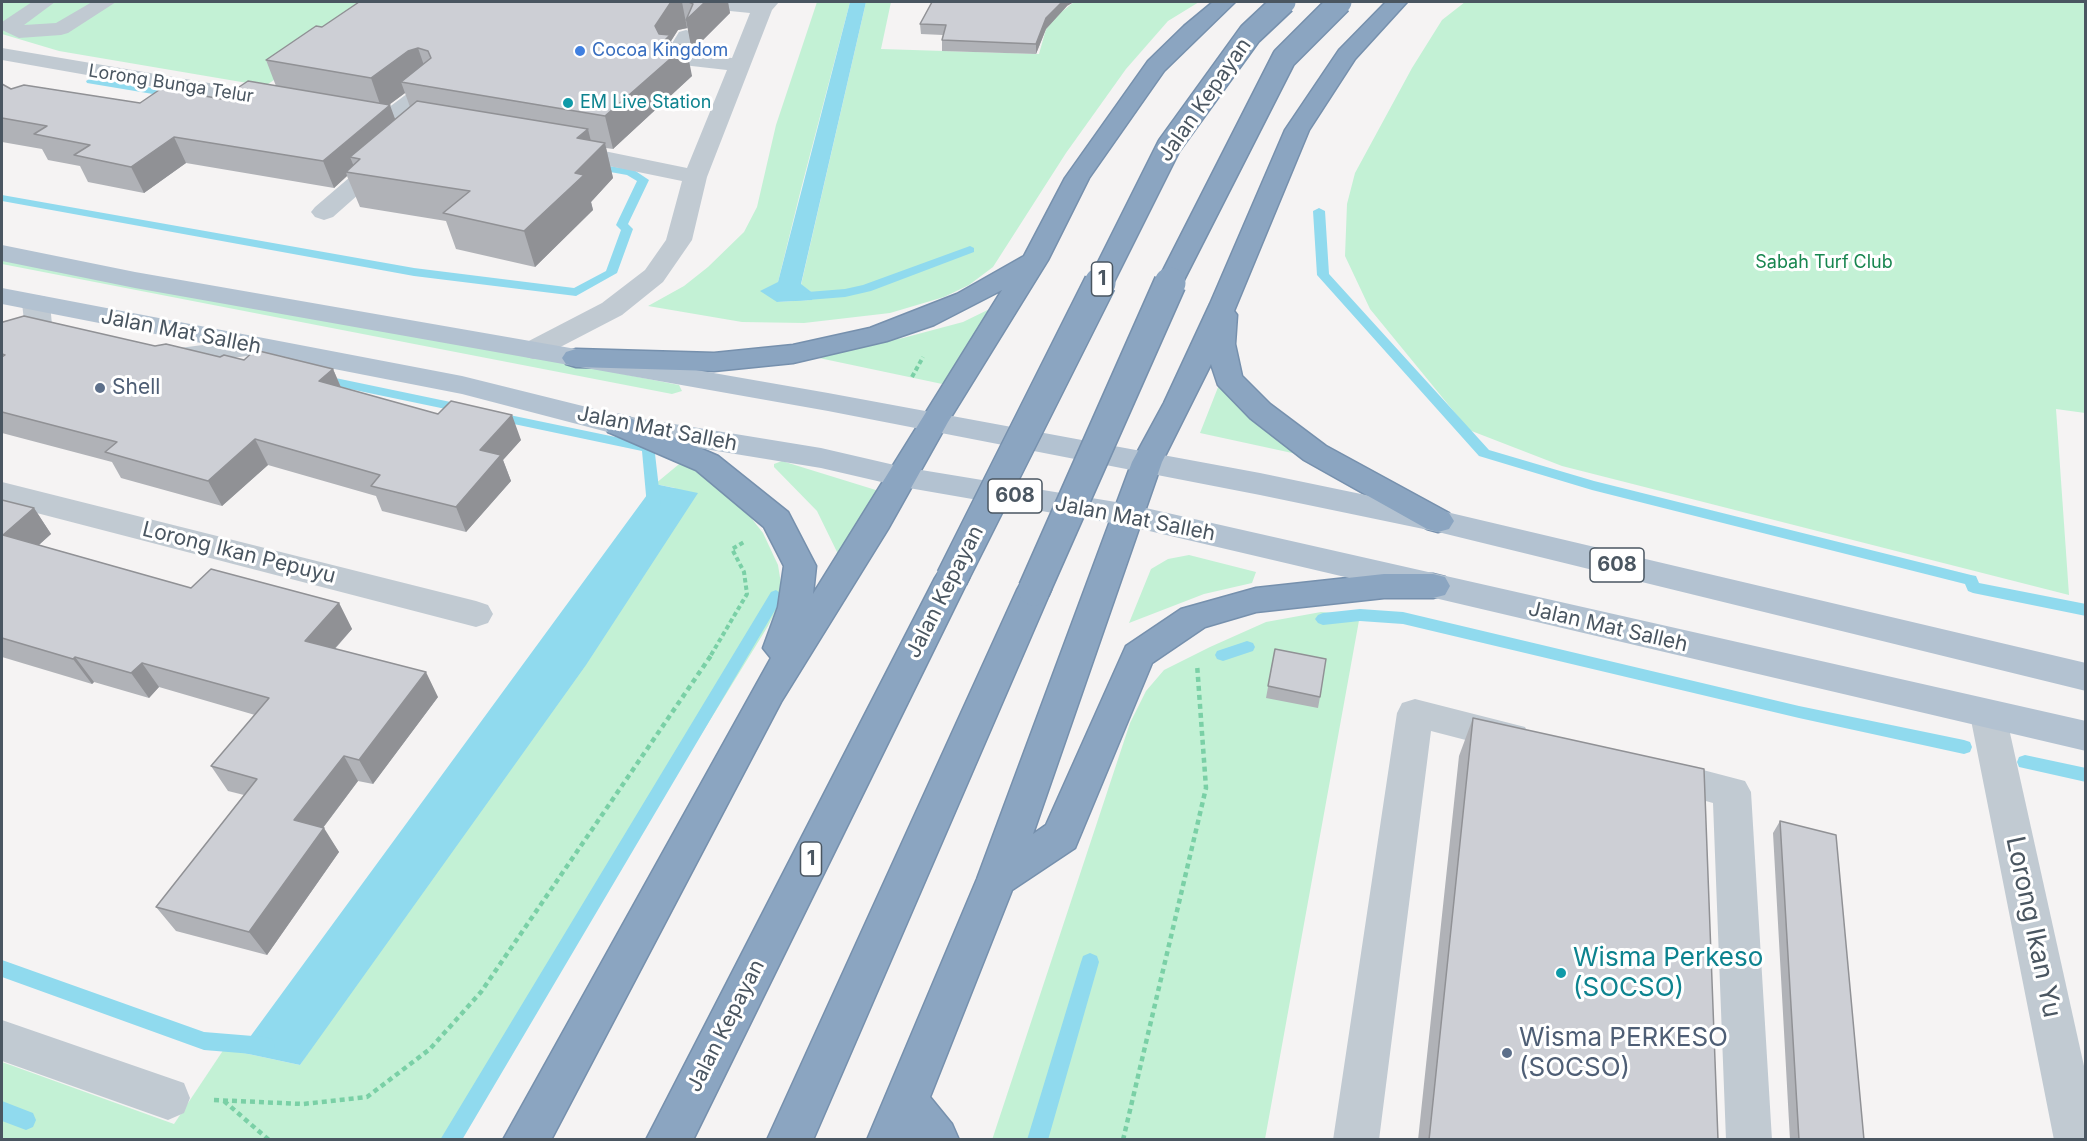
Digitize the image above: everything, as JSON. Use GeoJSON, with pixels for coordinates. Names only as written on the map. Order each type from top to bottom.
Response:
{"type":"FeatureCollection","features":[{"type":"Feature","properties":{"kind":"highway"},"geometry":{"type":"LineString","coordinates":[[526,1140],[768,693],[1035,260],[1077,178],[1124,107],[1156,66],[1191,30],[1225,2]]}},
{"type":"Feature","properties":{"kind":"highway","name":"Jalan Kepayan"},"geometry":{"type":"LineString","coordinates":[[669,1140],[1169,146],[1250,34],[1284,2]]}},
{"type":"Feature","properties":{"kind":"highway","name":"Jalan Kepayan"},"geometry":{"type":"LineString","coordinates":[[790,1140],[1168,287],[1284,58],[1340,2]]}},
{"type":"Feature","properties":{"kind":"highway"},"geometry":{"type":"LineString","coordinates":[[936,1140],[897,1121],[997,879],[1148,462],[1179,403],[1224,304],[1297,130],[1347,55],[1397,2]]}},
{"type":"Feature","properties":{"kind":"highway"},"geometry":{"type":"LineString","coordinates":[[576,358],[714,362],[793,354],[877,335],[924,319],[967,300],[1035,260]]}},
{"type":"Feature","properties":{"kind":"highway"},"geometry":{"type":"LineString","coordinates":[[1224,304],[1221,344],[1228,379],[1260,411],[1315,453],[1438,521]]}},
{"type":"Feature","properties":{"kind":"highway"},"geometry":{"type":"LineString","coordinates":[[619,425],[707,463],[777,519],[800,566],[795,607],[768,693]]}},
{"type":"Feature","properties":{"kind":"highway"},"geometry":{"type":"LineString","coordinates":[[997,879],[1061,836],[1138,655],[1193,618],[1256,600],[1384,586],[1433,586]]}},
{"type":"Feature","properties":{"kind":"main road","name":"Jalan Mat Salleh"},"geometry":{"type":"LineString","coordinates":[[2,253],[135,280],[1148,462],[1438,521],[2085,677]]}},
{"type":"Feature","properties":{"kind":"main road","name":"Jalan Mat Salleh"},"geometry":{"type":"LineString","coordinates":[[2,296],[38,317],[257,347],[462,385],[619,425],[821,458],[903,477],[1128,515],[2085,736]]}},
{"type":"Feature","properties":{"kind":"street"},"geometry":{"type":"LineString","coordinates":[[8,31],[45,2]]}},
{"type":"Feature","properties":{"kind":"street"},"geometry":{"type":"LineString","coordinates":[[8,31],[61,30],[106,2]]}},
{"type":"Feature","properties":{"kind":"street"},"geometry":{"type":"LineString","coordinates":[[533,350],[612,309],[654,276],[680,240],[695,177],[766,5],[727,6]]}},
{"type":"Feature","properties":{"kind":"street"},"geometry":{"type":"LineString","coordinates":[[686,36],[674,58],[741,65]]}},
{"type":"Feature","properties":{"kind":"street","name":"Lorong Bunga Telur"},"geometry":{"type":"LineString","coordinates":[[2,54],[292,103]]}},
{"type":"Feature","properties":{"kind":"street"},"geometry":{"type":"LineString","coordinates":[[54,87],[81,69]]}},
{"type":"Feature","properties":{"kind":"street"},"geometry":{"type":"LineString","coordinates":[[423,125],[378,117],[428,89]]}},
{"type":"Feature","properties":{"kind":"street"},"geometry":{"type":"LineString","coordinates":[[216,109],[235,94]]}},
{"type":"Feature","properties":{"kind":"street"},"geometry":{"type":"LineString","coordinates":[[324,212],[405,141]]}},
{"type":"Feature","properties":{"kind":"street"},"geometry":{"type":"LineString","coordinates":[[540,145],[598,155],[695,177]]}},
{"type":"Feature","properties":{"kind":"street"},"geometry":{"type":"LineString","coordinates":[[580,173],[598,155]]}},
{"type":"Feature","properties":{"kind":"street"},"geometry":{"type":"LineString","coordinates":[[11,338],[38,317],[93,343]]}},
{"type":"Feature","properties":{"kind":"street"},"geometry":{"type":"LineString","coordinates":[[136,352],[169,360],[257,347]]}},
{"type":"Feature","properties":{"kind":"street","name":"Lorong Ikan Pepuyu"},"geometry":{"type":"LineString","coordinates":[[2,493],[476,614]]}},
{"type":"Feature","properties":{"kind":"street"},"geometry":{"type":"LineString","coordinates":[[1356,1140],[1414,713],[1551,747]]}},
{"type":"Feature","properties":{"kind":"street","name":"Lorong Ikan Yu"},"geometry":{"type":"LineString","coordinates":[[1989,715],[2077,1140]]}},
{"type":"Feature","properties":{"kind":"street"},"geometry":{"type":"LineString","coordinates":[[1630,767],[1732,792],[1749,1140]]}},
{"type":"Feature","properties":{"kind":"street"},"geometry":{"type":"LineString","coordinates":[[2,1041],[168,1098]]}},
{"type":"Feature","properties":{"kind":"path"},"geometry":{"type":"LineString","coordinates":[[912,377],[922,359]]}},
{"type":"Feature","properties":{"kind":"path"},"geometry":{"type":"LineString","coordinates":[[168,1098],[303,1104],[367,1097],[430,1049],[481,992],[728,630],[747,594],[744,572],[732,549],[751,538]]}},
{"type":"Feature","properties":{"kind":"path"},"geometry":{"type":"LineString","coordinates":[[1123,1140],[1206,788],[1196,657]]}},
{"type":"Feature","properties":{"kind":"path"},"geometry":{"type":"LineString","coordinates":[[224,1101],[269,1140]]}},
{"type":"Feature","properties":{"kind":"green space"},"geometry":{"type":"Polygon","coordinates":[[[2,2],[450,2],[375,13],[265,86],[59,51],[2,34],[2,2]]]}},
{"type":"Feature","properties":{"kind":"green space"},"geometry":{"type":"Polygon","coordinates":[[[817,2],[850,2],[778,282],[777,302],[811,300],[814,294],[801,285],[866,2],[891,2],[881,49],[1039,54],[1046,29],[1055,17],[1074,2],[1199,2],[1168,21],[1126,69],[1066,153],[993,267],[969,285],[944,297],[890,313],[804,323],[742,322],[648,306],[684,286],[708,267],[744,232],[757,207],[776,125],[817,2]]]}},
{"type":"Feature","properties":{"kind":"green space","name":"Sabah Turf Club"},"geometry":{"type":"Polygon","coordinates":[[[1465,2],[2085,2],[2085,413],[2056,409],[2069,595],[1562,466],[1469,430],[1370,309],[1345,256],[1347,204],[1355,173],[1412,68],[1442,20],[1465,2]]]}},
{"type":"Feature","properties":{"kind":"green space"},"geometry":{"type":"Polygon","coordinates":[[[2,253],[679,385],[682,391],[672,394],[2,264],[2,253]]]}},
{"type":"Feature","properties":{"kind":"green space"},"geometry":{"type":"Polygon","coordinates":[[[1004,302],[947,385],[819,358],[818,354],[903,338],[963,322],[1004,302]]]}},
{"type":"Feature","properties":{"kind":"green space"},"geometry":{"type":"Polygon","coordinates":[[[1226,367],[1261,401],[1352,466],[1200,433],[1226,367]]]}},
{"type":"Feature","properties":{"kind":"green space"},"geometry":{"type":"Polygon","coordinates":[[[684,460],[741,505],[763,533],[778,565],[783,596],[768,626],[662,798],[461,1139],[2,1139],[2,1062],[174,1124],[226,1046],[239,1052],[300,1065],[675,488],[655,484],[684,460]]]}},
{"type":"Feature","properties":{"kind":"green space"},"geometry":{"type":"Polygon","coordinates":[[[782,461],[879,491],[838,554],[817,511],[774,467],[774,464],[782,461]]]}},
{"type":"Feature","properties":{"kind":"green space"},"geometry":{"type":"Polygon","coordinates":[[[1189,555],[1256,572],[1252,583],[1204,594],[1129,623],[1151,569],[1168,559],[1189,555]]]}},
{"type":"Feature","properties":{"kind":"green space"},"geometry":{"type":"Polygon","coordinates":[[[1321,612],[1360,615],[1265,1139],[992,1140],[1130,723],[1146,691],[1164,670],[1210,647],[1266,622],[1321,612]]]}},
{"type":"Feature","properties":{"kind":"water"},"geometry":{"type":"Polygon","coordinates":[[[850,2],[866,2],[801,284],[814,294],[812,300],[777,302],[760,291],[778,282],[850,2]]]}},
{"type":"Feature","properties":{"kind":"water"},"geometry":{"type":"Polygon","coordinates":[[[655,484],[698,493],[586,665],[300,1065],[239,1052],[655,484]]]}},
{"type":"Feature","properties":{"kind":"building"},"geometry":{"type":"Polygon","coordinates":[[[359,2],[671,2],[655,26],[659,34],[670,35],[661,44],[686,45],[605,116],[401,82],[431,58],[428,51],[418,48],[408,51],[371,78],[266,60],[316,26],[322,27],[359,2]]]}},
{"type":"Feature","properties":{"kind":"building"},"geometry":{"type":"Polygon","coordinates":[[[689,2],[705,2],[686,20],[693,4],[689,2]]]}},
{"type":"Feature","properties":{"kind":"building"},"geometry":{"type":"Polygon","coordinates":[[[932,2],[1062,2],[1046,18],[1036,44],[942,40],[946,25],[920,24],[932,2]]]}},
{"type":"Feature","properties":{"kind":"building"},"geometry":{"type":"Polygon","coordinates":[[[248,81],[390,105],[323,161],[174,137],[131,167],[74,155],[90,145],[34,134],[47,126],[2,118],[2,84],[11,89],[24,85],[140,103],[162,88],[221,99],[248,81]]]}},
{"type":"Feature","properties":{"kind":"building"},"geometry":{"type":"Polygon","coordinates":[[[417,101],[588,129],[577,138],[605,143],[575,173],[584,175],[524,231],[443,213],[470,191],[346,172],[360,159],[350,157],[417,101]]]}},
{"type":"Feature","properties":{"kind":"building"},"geometry":{"type":"Polygon","coordinates":[[[24,316],[155,346],[166,344],[220,357],[224,355],[244,360],[255,350],[333,369],[319,381],[438,414],[451,401],[512,415],[480,450],[501,455],[456,507],[371,486],[380,475],[255,439],[208,481],[105,452],[117,442],[2,412],[2,357],[5,355],[2,354],[2,323],[24,316]]]}},
{"type":"Feature","properties":{"kind":"building"},"geometry":{"type":"Polygon","coordinates":[[[2,500],[34,508],[3,535],[191,588],[211,569],[339,603],[305,641],[426,672],[359,760],[344,756],[294,820],[324,828],[249,932],[156,907],[257,779],[211,766],[269,698],[142,663],[131,673],[2,638],[2,500]]]}},
{"type":"Feature","properties":{"kind":"building"},"geometry":{"type":"Polygon","coordinates":[[[1275,649],[1326,659],[1320,697],[1268,686],[1275,649]]]}},
{"type":"Feature","properties":{"kind":"building","name":"Wisma Perkeso (SOCSO)"},"geometry":{"type":"Polygon","coordinates":[[[1473,718],[1704,769],[1718,1140],[1429,1140],[1473,718]]]}},
{"type":"Feature","properties":{"kind":"building"},"geometry":{"type":"Polygon","coordinates":[[[1780,821],[1836,835],[1864,1140],[1799,1140],[1780,821]]]}},
{"type":"Feature","properties":{"kind":"waterway"},"geometry":{"type":"LineString","coordinates":[[91,81],[177,95]]}},
{"type":"Feature","properties":{"kind":"waterway"},"geometry":{"type":"LineString","coordinates":[[2,198],[414,272],[576,292],[611,273],[627,229],[622,225],[643,180],[630,172],[603,168]]}},
{"type":"Feature","properties":{"kind":"waterway"},"geometry":{"type":"LineString","coordinates":[[1319,211],[1323,275],[1484,453],[1592,485],[1971,580],[1973,587],[2086,610]]}},
{"type":"Feature","properties":{"kind":"waterway"},"geometry":{"type":"LineString","coordinates":[[795,297],[845,293],[867,288],[970,250]]}},
{"type":"Feature","properties":{"kind":"waterway"},"geometry":{"type":"LineString","coordinates":[[321,379],[465,409]]}},
{"type":"Feature","properties":{"kind":"waterway"},"geometry":{"type":"LineString","coordinates":[[495,416],[649,448],[654,506]]}},
{"type":"Feature","properties":{"kind":"waterway"},"geometry":{"type":"LineString","coordinates":[[450,1140],[776,596]]}},
{"type":"Feature","properties":{"kind":"waterway"},"geometry":{"type":"LineString","coordinates":[[1323,619],[1360,615],[1403,618],[1799,712],[1964,747]]}},
{"type":"Feature","properties":{"kind":"waterway"},"geometry":{"type":"LineString","coordinates":[[1223,655],[1247,647]]}},
{"type":"Feature","properties":{"kind":"waterway"},"geometry":{"type":"LineString","coordinates":[[2025,762],[2086,775]]}},
{"type":"Feature","properties":{"kind":"waterway"},"geometry":{"type":"LineString","coordinates":[[1037,1140],[1090,962]]}},
{"type":"Feature","properties":{"kind":"waterway"},"geometry":{"type":"LineString","coordinates":[[2,969],[204,1041],[265,1046]]}},
{"type":"Feature","properties":{"kind":"waterway"},"geometry":{"type":"LineString","coordinates":[[2,1111],[26,1120]]}},
{"type":"Feature","properties":{"kind":"place","name":"Cocoa Kingdom"},"geometry":{"type":"Point","coordinates":[580,51]}},
{"type":"Feature","properties":{"kind":"place","name":"EM Live Station"},"geometry":{"type":"Point","coordinates":[568,103]}},
{"type":"Feature","properties":{"kind":"place","name":"Shell"},"geometry":{"type":"Point","coordinates":[100,388]}},
{"type":"Feature","properties":{"kind":"place","name":"Wisma Perkeso (SOCSO)"},"geometry":{"type":"Point","coordinates":[1561,973]}},
{"type":"Feature","properties":{"kind":"place","name":"Wisma PERKESO (SOCSO)"},"geometry":{"type":"Point","coordinates":[1507,1053]}}]}
